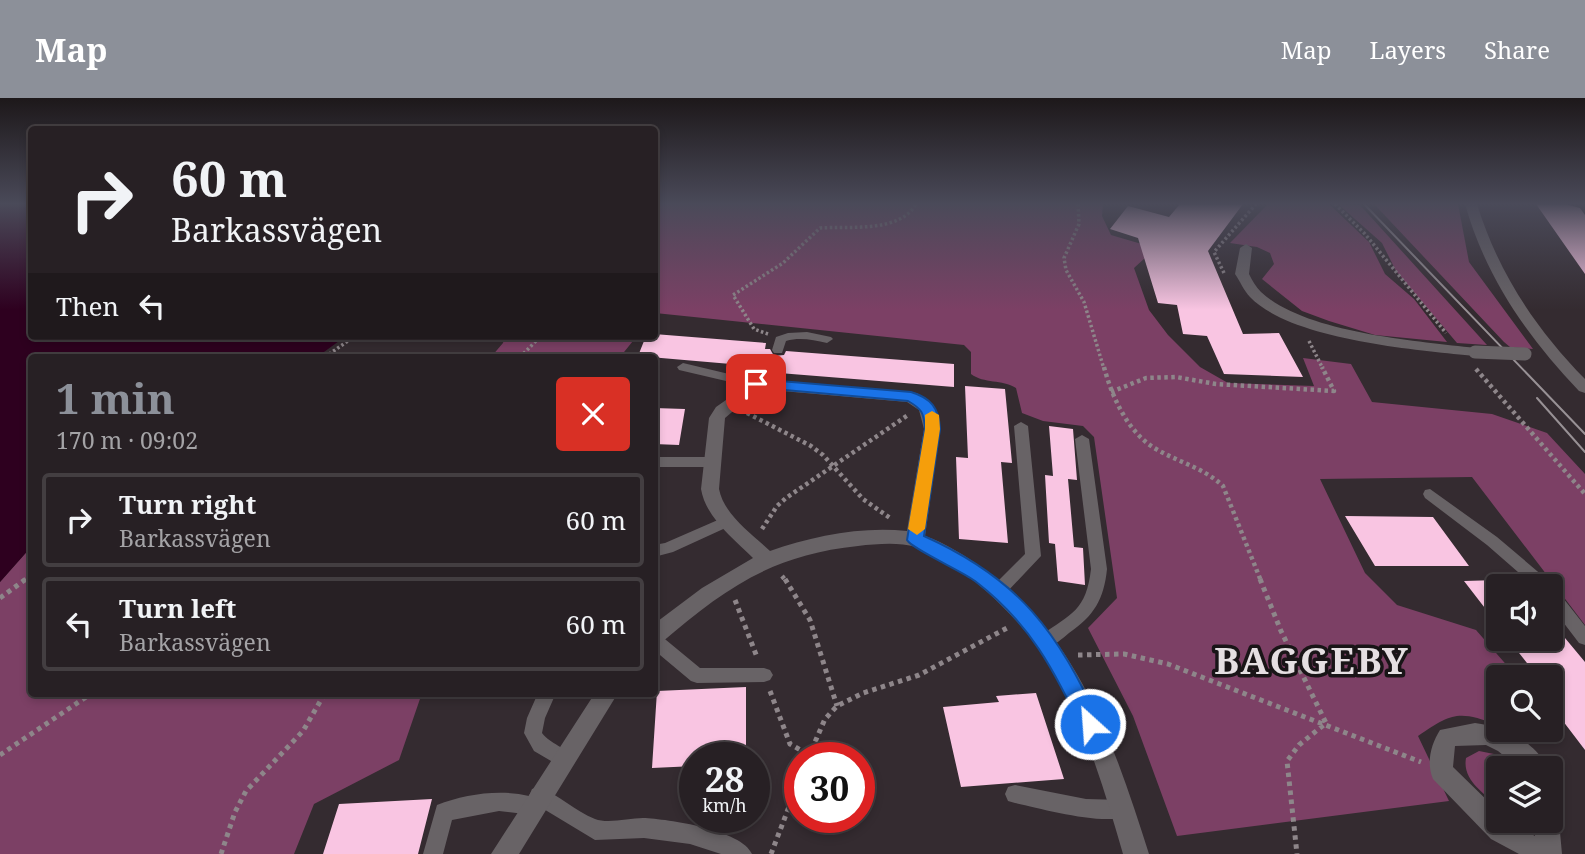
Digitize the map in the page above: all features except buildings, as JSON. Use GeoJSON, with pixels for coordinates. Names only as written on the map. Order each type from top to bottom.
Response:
{"type":"FeatureCollection","features":[{"type":"Feature","properties":{"kind":"street"},"geometry":{"type":"LineString","coordinates":[[1481,239],[1496,273],[1553,355],[1585,388]]}},
{"type":"Feature","properties":{"kind":"street"},"geometry":{"type":"LineString","coordinates":[[1247,248],[1241,272],[1247,284],[1257,295],[1293,316],[1347,334],[1475,352],[1553,355]]}},
{"type":"Feature","properties":{"kind":"street"},"geometry":{"type":"LineString","coordinates":[[767,560],[727,521],[712,500],[710,489],[717,418],[733,401],[756,384],[911,397],[927,405],[932,415],[932,429],[916,537]]}},
{"type":"Feature","properties":{"kind":"street"},"geometry":{"type":"LineString","coordinates":[[658,634],[686,609],[767,560],[811,546],[868,538],[916,537],[1000,589],[1046,641],[1058,659],[1090,724],[1136,854]]}},
{"type":"Feature","properties":{"kind":"street"},"geometry":{"type":"LineString","coordinates":[[504,854],[604,697]]}},
{"type":"Feature","properties":{"kind":"street"},"geometry":{"type":"LineString","coordinates":[[1524,756],[1515,747],[1491,736],[1476,733],[1448,737],[1443,745],[1441,771],[1500,830],[1544,854]]}},
{"type":"Feature","properties":{"kind":"street"},"geometry":{"type":"LineString","coordinates":[[1548,833],[1549,854]]}},
{"type":"Feature","properties":{"kind":"lane"},"geometry":{"type":"LineString","coordinates":[[778,350],[780,339],[788,336],[827,339]]}},
{"type":"Feature","properties":{"kind":"lane"},"geometry":{"type":"LineString","coordinates":[[683,367],[756,384],[771,372]]}},
{"type":"Feature","properties":{"kind":"lane"},"geometry":{"type":"LineString","coordinates":[[1000,589],[1033,556],[1021,426]]}},
{"type":"Feature","properties":{"kind":"lane"},"geometry":{"type":"LineString","coordinates":[[1046,641],[1093,606],[1098,591],[1099,569],[1082,439]]}},
{"type":"Feature","properties":{"kind":"lane"},"geometry":{"type":"LineString","coordinates":[[658,462],[713,462]]}},
{"type":"Feature","properties":{"kind":"lane"},"geometry":{"type":"LineString","coordinates":[[1430,494],[1531,574]]}},
{"type":"Feature","properties":{"kind":"lane"},"geometry":{"type":"LineString","coordinates":[[658,550],[727,521]]}},
{"type":"Feature","properties":{"kind":"lane"},"geometry":{"type":"LineString","coordinates":[[1563,610],[1585,638]]}},
{"type":"Feature","properties":{"kind":"lane"},"geometry":{"type":"LineString","coordinates":[[658,642],[697,676],[764,675]]}},
{"type":"Feature","properties":{"kind":"lane"},"geometry":{"type":"LineString","coordinates":[[545,697],[534,725],[533,739],[538,746],[563,759]]}},
{"type":"Feature","properties":{"kind":"lane"},"geometry":{"type":"LineString","coordinates":[[1015,794],[1086,808],[1122,809]]}},
{"type":"Feature","properties":{"kind":"lane"},"geometry":{"type":"LineString","coordinates":[[433,854],[444,812],[497,799],[536,801],[595,830],[644,828],[690,834],[743,854]]}},
{"type":"Feature","properties":{"kind":"path"},"geometry":{"type":"LineString","coordinates":[[772,336],[754,329],[733,295],[783,262],[808,239]]}},
{"type":"Feature","properties":{"kind":"path"},"geometry":{"type":"LineString","coordinates":[[1072,239],[1064,258],[1066,270],[1084,302],[1111,392],[1136,432],[1154,448],[1212,476],[1223,486],[1281,631],[1326,723]]}},
{"type":"Feature","properties":{"kind":"path"},"geometry":{"type":"LineString","coordinates":[[1111,392],[1146,378],[1176,377],[1216,384],[1334,391],[1293,316]]}},
{"type":"Feature","properties":{"kind":"path"},"geometry":{"type":"LineString","coordinates":[[329,354],[349,340]]}},
{"type":"Feature","properties":{"kind":"path"},"geometry":{"type":"LineString","coordinates":[[523,354],[537,340]]}},
{"type":"Feature","properties":{"kind":"path"},"geometry":{"type":"LineString","coordinates":[[733,401],[756,419],[811,446],[863,499],[916,537]]}},
{"type":"Feature","properties":{"kind":"path"},"geometry":{"type":"LineString","coordinates":[[747,540],[766,527],[771,514],[786,498],[897,421],[927,405]]}},
{"type":"Feature","properties":{"kind":"path"},"geometry":{"type":"LineString","coordinates":[[767,560],[798,593],[811,617],[837,706]]}},
{"type":"Feature","properties":{"kind":"path"},"geometry":{"type":"LineString","coordinates":[[0,598],[28,578]]}},
{"type":"Feature","properties":{"kind":"path"},"geometry":{"type":"LineString","coordinates":[[815,742],[825,719],[837,706],[863,693],[919,675],[1002,630],[1030,620]]}},
{"type":"Feature","properties":{"kind":"path"},"geometry":{"type":"LineString","coordinates":[[1086,654],[1109,652],[1155,661],[1326,723],[1441,771]]}},
{"type":"Feature","properties":{"kind":"path"},"geometry":{"type":"LineString","coordinates":[[0,755],[86,697]]}},
{"type":"Feature","properties":{"kind":"path"},"geometry":{"type":"LineString","coordinates":[[221,854],[235,812],[246,791],[303,731],[322,697]]}},
{"type":"Feature","properties":{"kind":"path"},"geometry":{"type":"LineString","coordinates":[[1297,854],[1287,761],[1299,745],[1326,723]]}},
{"type":"Feature","properties":{"kind":"path"},"geometry":{"type":"LineString","coordinates":[[771,854],[784,820]]}},
{"type":"Feature","properties":{"kind":"shaded area"},"geometry":{"type":"Polygon","coordinates":[[[0,239],[28,239],[28,340],[340,340],[321,354],[28,354],[28,550],[0,582],[0,239]]]}},
{"type":"Feature","properties":{"kind":"shaded area"},"geometry":{"type":"Polygon","coordinates":[[[658,239],[1126,239],[1145,245],[1146,257],[1134,268],[1149,310],[1168,335],[1200,367],[1228,383],[1314,386],[1303,358],[1351,364],[1372,402],[1492,414],[1547,433],[1585,474],[1585,625],[1563,596],[1563,574],[1546,574],[1472,477],[1320,479],[1365,573],[1397,605],[1476,630],[1486,641],[1486,651],[1494,651],[1507,665],[1486,665],[1486,721],[1456,716],[1439,722],[1418,736],[1449,801],[1177,836],[1133,716],[1088,628],[1117,598],[1094,437],[1083,426],[1043,421],[1022,413],[1016,388],[971,374],[971,352],[964,345],[658,313],[658,239]]]}},
{"type":"Feature","properties":{"kind":"shaded area"},"geometry":{"type":"Polygon","coordinates":[[[1234,239],[1366,239],[1385,274],[1414,299],[1447,342],[1375,335],[1302,311],[1262,279],[1274,264],[1270,253],[1257,247],[1230,243],[1234,239]]]}},
{"type":"Feature","properties":{"kind":"shaded area"},"geometry":{"type":"Polygon","coordinates":[[[1378,239],[1391,239],[1487,345],[1457,343],[1396,271],[1378,239]]]}},
{"type":"Feature","properties":{"kind":"shaded area"},"geometry":{"type":"Polygon","coordinates":[[[1407,239],[1465,239],[1469,262],[1533,349],[1510,347],[1407,239]]]}},
{"type":"Feature","properties":{"kind":"shaded area"},"geometry":{"type":"Polygon","coordinates":[[[504,340],[634,340],[622,354],[494,354],[504,340]]]}},
{"type":"Feature","properties":{"kind":"shaded area"},"geometry":{"type":"Polygon","coordinates":[[[28,550],[28,697],[421,697],[399,760],[314,804],[294,854],[0,854],[0,582],[28,550]]]}},
{"type":"Feature","properties":{"kind":"shaded area"},"geometry":{"type":"Polygon","coordinates":[[[1479,751],[1500,756],[1486,756],[1486,795],[1467,773],[1466,758],[1479,751]]]}},
{"type":"Feature","properties":{"kind":"tram line"},"geometry":{"type":"LineString","coordinates":[[1398,239],[1585,434]]}},
{"type":"Feature","properties":{"kind":"tram line"},"geometry":{"type":"LineString","coordinates":[[1537,398],[1585,452]]}},
{"type":"Feature","properties":{"kind":"slow traffic"},"geometry":{"type":"LineString","coordinates":[[917,529],[932,415]]}},
{"type":"Feature","properties":{"kind":"district","name":"BAGGEBY"},"geometry":{"type":"Point","coordinates":[1312,659]}},
{"type":"Feature","properties":{"kind":"route"},"geometry":{"type":"LineString","coordinates":[[756,384],[911,397],[927,405],[932,415],[932,429],[915,540],[944,552],[979,574],[1018,606],[1058,659],[1090,724]]}}]}
